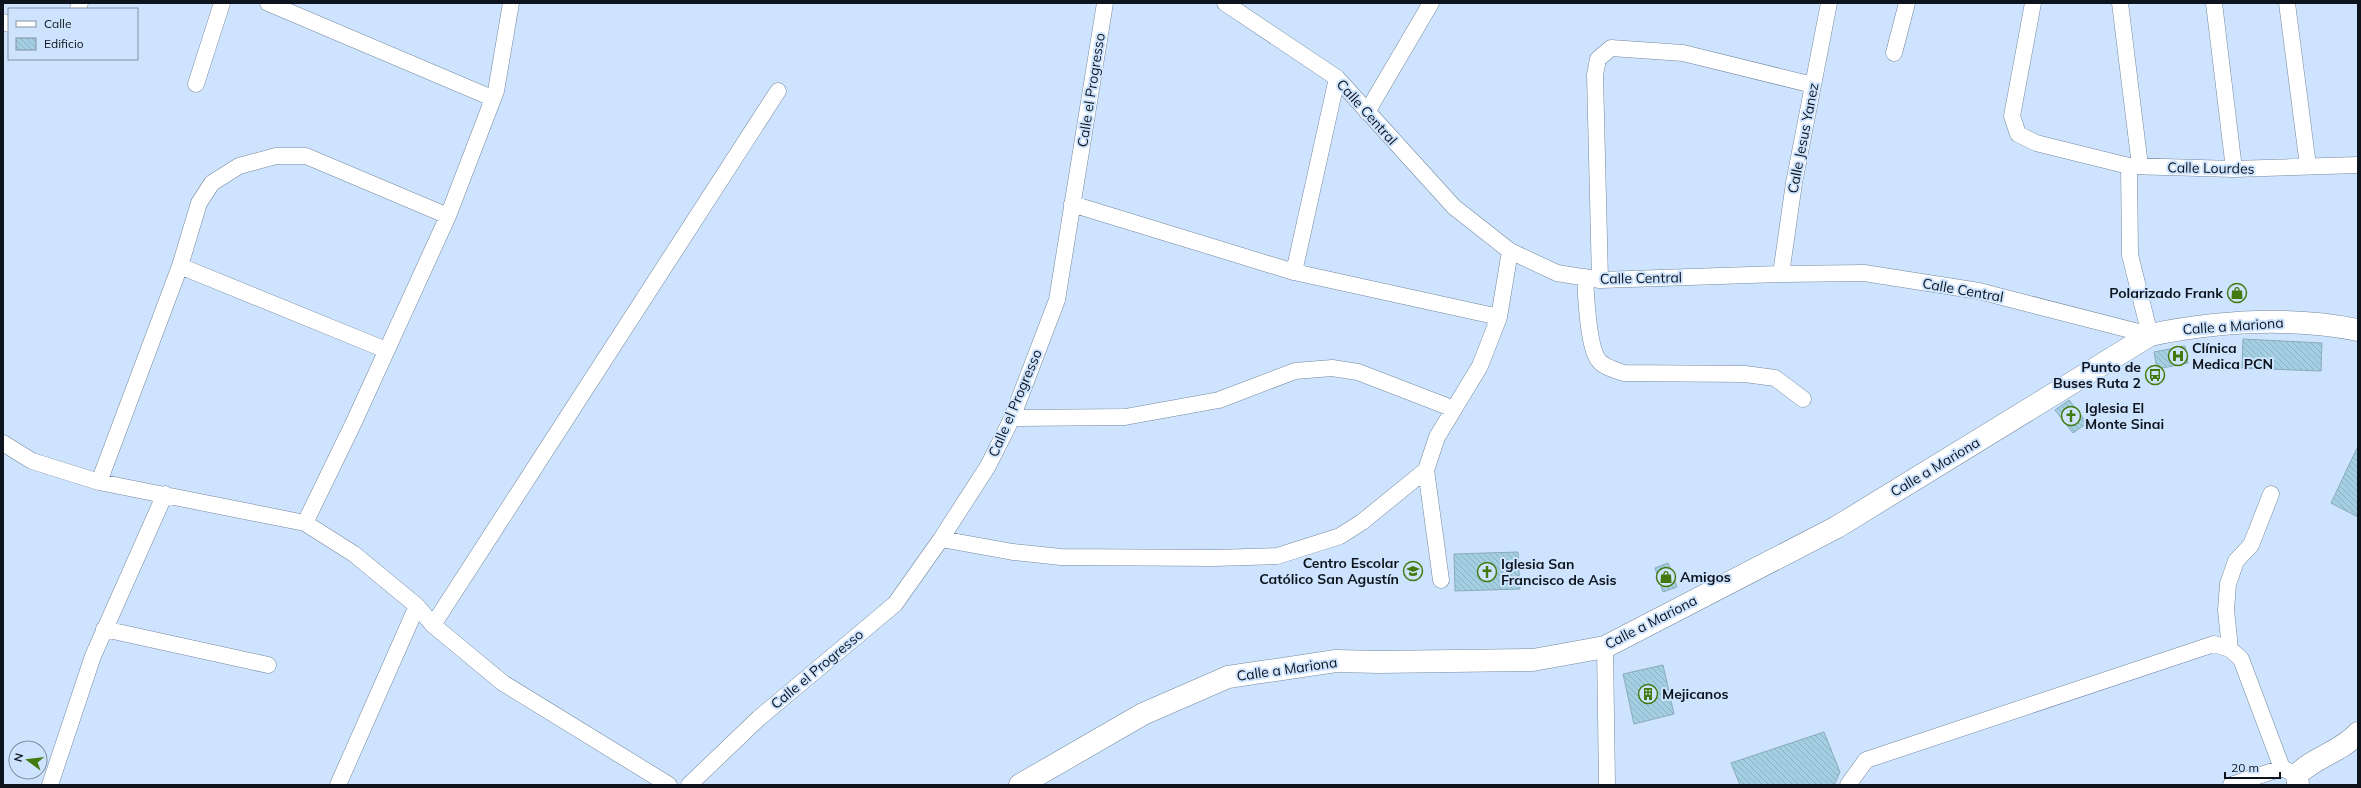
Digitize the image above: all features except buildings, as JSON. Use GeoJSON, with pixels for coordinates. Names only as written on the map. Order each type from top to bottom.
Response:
{"type":"FeatureCollection","features":[{"type":"Feature","properties":{"kind":"main road","name":"Calle a Mariona"},"geometry":{"type":"LineString","coordinates":[[1020,785],[1049,776],[1143,714],[1228,677],[1336,660],[1379,662],[1533,660],[1605,647],[1837,527],[2150,335],[2197,326],[2264,321],[2322,323],[2358,330]]}},
{"type":"Feature","properties":{"kind":"main road"},"geometry":{"type":"LineString","coordinates":[[2292,776],[2306,766],[2338,750],[2358,733]]}},
{"type":"Feature","properties":{"kind":"street"},"geometry":{"type":"LineString","coordinates":[[196,84],[222,3]]}},
{"type":"Feature","properties":{"kind":"street"},"geometry":{"type":"LineString","coordinates":[[268,3],[297,9],[492,98]]}},
{"type":"Feature","properties":{"kind":"street"},"geometry":{"type":"LineString","coordinates":[[305,522],[354,422],[448,216],[492,98],[496,91],[511,3]]}},
{"type":"Feature","properties":{"kind":"street","name":"Calle el Progresso"},"geometry":{"type":"LineString","coordinates":[[689,785],[759,718],[895,604],[941,539],[988,466],[1012,418],[1057,300],[1105,3]]}},
{"type":"Feature","properties":{"kind":"street","name":"Calle Central"},"geometry":{"type":"LineString","coordinates":[[1225,3],[1337,78],[1454,207],[1510,251],[1557,273],[1600,280],[1781,274],[1864,273],[1978,291],[2150,335]]}},
{"type":"Feature","properties":{"kind":"street"},"geometry":{"type":"LineString","coordinates":[[1367,112],[1431,3]]}},
{"type":"Feature","properties":{"kind":"street","name":"Calle Jesus Yanez"},"geometry":{"type":"LineString","coordinates":[[1781,274],[1794,183],[1829,3]]}},
{"type":"Feature","properties":{"kind":"street"},"geometry":{"type":"LineString","coordinates":[[1894,53],[1907,3]]}},
{"type":"Feature","properties":{"kind":"street","name":"Calle Lourdes"},"geometry":{"type":"LineString","coordinates":[[2033,3],[2012,116],[2018,134],[2036,143],[2134,166],[2234,169],[2358,164]]}},
{"type":"Feature","properties":{"kind":"street"},"geometry":{"type":"LineString","coordinates":[[2120,3],[2134,166],[2130,255],[2150,335]]}},
{"type":"Feature","properties":{"kind":"street"},"geometry":{"type":"LineString","coordinates":[[2214,3],[2234,169]]}},
{"type":"Feature","properties":{"kind":"street"},"geometry":{"type":"LineString","coordinates":[[2287,3],[2308,166]]}},
{"type":"Feature","properties":{"kind":"street"},"geometry":{"type":"LineString","coordinates":[[1600,280],[1595,75],[1598,59],[1611,48],[1683,53],[1813,85]]}},
{"type":"Feature","properties":{"kind":"street"},"geometry":{"type":"LineString","coordinates":[[1294,272],[1337,78]]}},
{"type":"Feature","properties":{"kind":"street"},"geometry":{"type":"LineString","coordinates":[[433,625],[778,91]]}},
{"type":"Feature","properties":{"kind":"street"},"geometry":{"type":"LineString","coordinates":[[99,482],[180,266],[199,203],[212,183],[239,166],[276,156],[306,156],[448,216]]}},
{"type":"Feature","properties":{"kind":"street"},"geometry":{"type":"LineString","coordinates":[[1072,204],[1294,272],[1499,316]]}},
{"type":"Feature","properties":{"kind":"street"},"geometry":{"type":"LineString","coordinates":[[1441,580],[1426,470],[1437,437],[1480,366],[1499,316],[1510,251]]}},
{"type":"Feature","properties":{"kind":"street"},"geometry":{"type":"LineString","coordinates":[[180,266],[386,350]]}},
{"type":"Feature","properties":{"kind":"street"},"geometry":{"type":"LineString","coordinates":[[1585,277],[1589,326],[1597,358],[1610,369],[1624,372],[1745,374],[1774,378],[1803,399]]}},
{"type":"Feature","properties":{"kind":"street"},"geometry":{"type":"LineString","coordinates":[[1012,418],[1125,417],[1219,400],[1295,371],[1332,368],[1358,372],[1454,409]]}},
{"type":"Feature","properties":{"kind":"street"},"geometry":{"type":"LineString","coordinates":[[3,443],[32,461],[99,482],[305,522],[354,554],[417,606],[433,625],[503,683],[670,785]]}},
{"type":"Feature","properties":{"kind":"street"},"geometry":{"type":"LineString","coordinates":[[941,539],[1013,552],[1061,557],[1215,558],[1277,556],[1340,536],[1362,522],[1426,470]]}},
{"type":"Feature","properties":{"kind":"street"},"geometry":{"type":"LineString","coordinates":[[50,785],[93,656],[165,494]]}},
{"type":"Feature","properties":{"kind":"street"},"geometry":{"type":"LineString","coordinates":[[2230,649],[2226,610],[2228,584],[2236,561],[2251,545],[2271,494]]}},
{"type":"Feature","properties":{"kind":"street"},"geometry":{"type":"LineString","coordinates":[[338,785],[417,606]]}},
{"type":"Feature","properties":{"kind":"street"},"geometry":{"type":"LineString","coordinates":[[104,630],[268,665]]}},
{"type":"Feature","properties":{"kind":"street"},"geometry":{"type":"LineString","coordinates":[[1848,785],[1866,760],[2214,644],[2230,649],[2241,659],[2292,776],[2231,785]]}},
{"type":"Feature","properties":{"kind":"street"},"geometry":{"type":"LineString","coordinates":[[1605,647],[1607,785]]}},
{"type":"Feature","properties":{"kind":"place","name":"Polarizado Frank"},"geometry":{"type":"Point","coordinates":[2237,293]}},
{"type":"Feature","properties":{"kind":"place","name":"Clínica Medica PCN"},"geometry":{"type":"Point","coordinates":[2178,356]}},
{"type":"Feature","properties":{"kind":"place","name":"Punto de Buses Ruta 2"},"geometry":{"type":"Point","coordinates":[2155,375]}},
{"type":"Feature","properties":{"kind":"place","name":"Iglesia El Monte Sinai"},"geometry":{"type":"Point","coordinates":[2071,416]}},
{"type":"Feature","properties":{"kind":"place","name":"Centro Escolar Católico San Agustín"},"geometry":{"type":"Point","coordinates":[1413,571]}},
{"type":"Feature","properties":{"kind":"place","name":"Iglesia San Francisco de Asis"},"geometry":{"type":"Point","coordinates":[1487,572]}},
{"type":"Feature","properties":{"kind":"place","name":"Amigos"},"geometry":{"type":"Point","coordinates":[1666,577]}},
{"type":"Feature","properties":{"kind":"place","name":"Mejicanos"},"geometry":{"type":"Point","coordinates":[1648,694]}}]}
